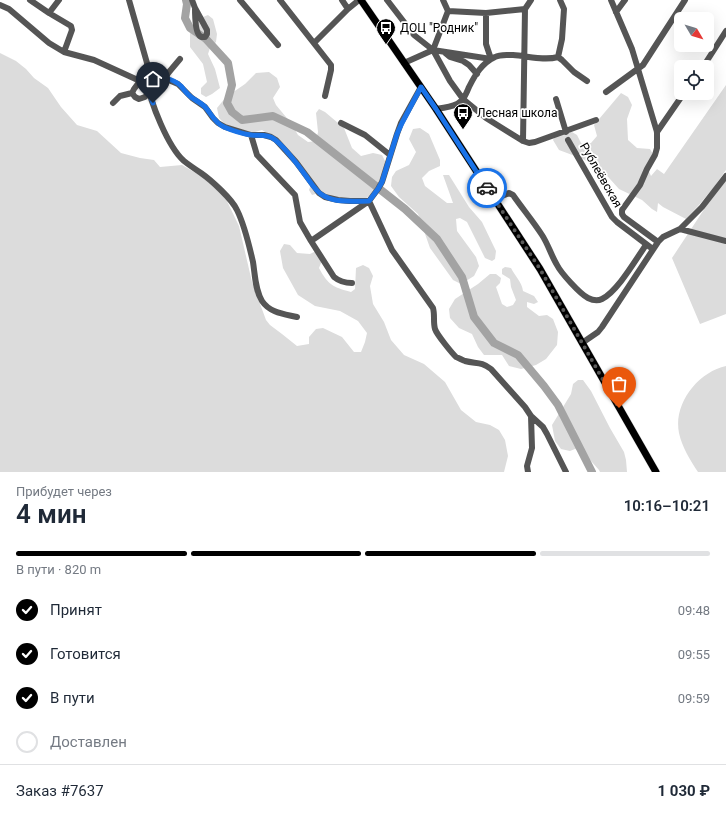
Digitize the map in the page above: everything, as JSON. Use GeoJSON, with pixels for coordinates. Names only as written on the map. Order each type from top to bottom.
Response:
{"type":"FeatureCollection","features":[{"type":"Feature","properties":{"kind":"main road"},"geometry":{"type":"LineString","coordinates":[[360,0],[436,109],[540,269],[656,472]]}},
{"type":"Feature","properties":{"kind":"street"},"geometry":{"type":"LineString","coordinates":[[30,0],[72,26],[64,52]]}},
{"type":"Feature","properties":{"kind":"street"},"geometry":{"type":"LineString","coordinates":[[49,13],[59,0]]}},
{"type":"Feature","properties":{"kind":"street"},"geometry":{"type":"LineString","coordinates":[[129,0],[147,63],[147,71],[143,80],[134,88],[132,93]]}},
{"type":"Feature","properties":{"kind":"street"},"geometry":{"type":"LineString","coordinates":[[192,0],[195,8]]}},
{"type":"Feature","properties":{"kind":"street"},"geometry":{"type":"LineString","coordinates":[[240,0],[278,45]]}},
{"type":"Feature","properties":{"kind":"street"},"geometry":{"type":"LineString","coordinates":[[280,0],[331,65],[325,96]]}},
{"type":"Feature","properties":{"kind":"street"},"geometry":{"type":"LineString","coordinates":[[342,0],[348,9]]}},
{"type":"Feature","properties":{"kind":"street"},"geometry":{"type":"LineString","coordinates":[[314,43],[348,9],[360,0]]}},
{"type":"Feature","properties":{"kind":"street"},"geometry":{"type":"LineString","coordinates":[[387,0],[414,35],[433,50],[450,81],[463,99],[486,118],[522,141],[529,143],[535,142],[596,120]]}},
{"type":"Feature","properties":{"kind":"street"},"geometry":{"type":"LineString","coordinates":[[433,50],[448,11],[443,0]]}},
{"type":"Feature","properties":{"kind":"street"},"geometry":{"type":"LineString","coordinates":[[522,141],[525,9],[531,0]]}},
{"type":"Feature","properties":{"kind":"street"},"geometry":{"type":"LineString","coordinates":[[558,57],[562,39],[564,9],[560,0]]}},
{"type":"Feature","properties":{"kind":"street","name":"Рублеёвская"},"geometry":{"type":"LineString","coordinates":[[611,0],[632,49],[657,132],[657,148],[655,155],[640,185],[622,210],[622,214],[658,242]]}},
{"type":"Feature","properties":{"kind":"street"},"geometry":{"type":"LineString","coordinates":[[616,12],[625,0]]}},
{"type":"Feature","properties":{"kind":"street"},"geometry":{"type":"LineString","coordinates":[[606,92],[643,65],[685,0]]}},
{"type":"Feature","properties":{"kind":"street"},"geometry":{"type":"LineString","coordinates":[[0,5],[9,9],[49,42],[64,52],[94,60],[143,80],[164,78],[178,84],[192,98],[205,107],[218,123],[225,127],[251,135],[264,135],[271,137],[276,140],[293,158],[319,193],[325,197],[338,200],[369,201]]}},
{"type":"Feature","properties":{"kind":"street"},"geometry":{"type":"LineString","coordinates":[[448,11],[486,13],[525,9]]}},
{"type":"Feature","properties":{"kind":"street"},"geometry":{"type":"LineString","coordinates":[[486,13],[486,44],[491,59]]}},
{"type":"Feature","properties":{"kind":"street"},"geometry":{"type":"LineString","coordinates":[[707,60],[726,30]]}},
{"type":"Feature","properties":{"kind":"street"},"geometry":{"type":"LineString","coordinates":[[404,63],[433,50],[491,59]]}},
{"type":"Feature","properties":{"kind":"street"},"geometry":{"type":"LineString","coordinates":[[443,51],[450,57],[463,61],[469,65],[476,74]]}},
{"type":"Feature","properties":{"kind":"street"},"geometry":{"type":"LineString","coordinates":[[436,109],[456,104],[463,99],[476,74],[491,59],[497,56],[558,57],[574,72],[587,81]]}},
{"type":"Feature","properties":{"kind":"street"},"geometry":{"type":"LineString","coordinates":[[164,78],[180,59]]}},
{"type":"Feature","properties":{"kind":"street"},"geometry":{"type":"LineString","coordinates":[[143,80],[149,92],[160,124],[179,157],[202,174],[226,196],[236,208],[244,225],[253,261],[258,291],[262,301],[269,308],[278,313],[297,317]]}},
{"type":"Feature","properties":{"kind":"street"},"geometry":{"type":"LineString","coordinates":[[312,242],[369,201],[378,189],[382,182],[397,134],[421,87]]}},
{"type":"Feature","properties":{"kind":"street"},"geometry":{"type":"LineString","coordinates":[[132,93],[134,97],[140,99],[145,97],[149,92]]}},
{"type":"Feature","properties":{"kind":"street"},"geometry":{"type":"LineString","coordinates":[[113,103],[120,96],[132,93]]}},
{"type":"Feature","properties":{"kind":"street"},"geometry":{"type":"LineString","coordinates":[[556,99],[566,132]]}},
{"type":"Feature","properties":{"kind":"street"},"geometry":{"type":"LineString","coordinates":[[657,132],[679,100]]}},
{"type":"Feature","properties":{"kind":"street"},"geometry":{"type":"LineString","coordinates":[[341,123],[364,135],[390,155]]}},
{"type":"Feature","properties":{"kind":"street"},"geometry":{"type":"LineString","coordinates":[[251,135],[259,158],[295,195],[300,222],[334,278],[338,281],[352,283]]}},
{"type":"Feature","properties":{"kind":"street"},"geometry":{"type":"LineString","coordinates":[[254,145],[264,135]]}},
{"type":"Feature","properties":{"kind":"street","name":"Рублеёвская"},"geometry":{"type":"LineString","coordinates":[[568,140],[612,217],[652,249]]}},
{"type":"Feature","properties":{"kind":"street"},"geometry":{"type":"LineString","coordinates":[[582,343],[598,332],[602,327],[658,242],[663,237],[680,229],[702,207],[726,176]]}},
{"type":"Feature","properties":{"kind":"street"},"geometry":{"type":"LineString","coordinates":[[494,199],[510,193],[513,195],[541,234],[562,272],[589,299],[596,301],[602,299],[610,293],[626,275],[646,245]]}},
{"type":"Feature","properties":{"kind":"street"},"geometry":{"type":"LineString","coordinates":[[369,201],[392,250],[433,308],[436,332],[456,356],[466,361],[486,364],[491,369],[525,407],[531,416],[543,427],[566,472]]}},
{"type":"Feature","properties":{"kind":"street"},"geometry":{"type":"LineString","coordinates":[[680,229],[726,241]]}},
{"type":"Feature","properties":{"kind":"street"},"geometry":{"type":"LineString","coordinates":[[528,472],[527,466],[532,448],[531,416]]}},
{"type":"Feature","properties":{"kind":"shaded area"},"geometry":{"type":"Polygon","coordinates":[[[208,15],[213,19],[217,34],[216,42],[210,48],[208,54],[215,69],[220,88],[206,97],[201,94],[201,88],[207,82],[203,64],[190,47],[190,28],[198,19],[208,15]]]}},
{"type":"Feature","properties":{"kind":"shaded area"},"geometry":{"type":"Polygon","coordinates":[[[0,53],[16,61],[34,78],[48,88],[61,107],[77,125],[97,131],[121,153],[154,160],[160,167],[182,165],[201,176],[225,197],[239,226],[252,282],[266,320],[270,325],[297,346],[309,344],[309,337],[316,329],[323,328],[342,337],[354,352],[361,352],[367,333],[358,321],[340,311],[315,306],[298,295],[283,268],[280,251],[284,244],[290,245],[297,253],[310,254],[318,250],[323,258],[319,268],[328,282],[340,289],[351,292],[355,289],[356,268],[363,265],[369,268],[373,276],[370,286],[373,304],[384,322],[391,340],[404,355],[424,364],[445,382],[461,410],[476,422],[490,425],[499,430],[505,440],[508,456],[504,472],[0,472],[0,53]]]}},
{"type":"Feature","properties":{"kind":"shaded area"},"geometry":{"type":"Polygon","coordinates":[[[269,72],[277,78],[280,87],[273,98],[276,105],[291,123],[298,135],[308,142],[316,141],[318,132],[316,113],[319,109],[325,112],[344,128],[352,148],[361,156],[373,153],[382,155],[386,163],[381,178],[374,191],[364,200],[357,203],[348,204],[338,201],[327,201],[319,193],[312,195],[309,190],[312,181],[279,140],[262,130],[247,134],[231,130],[219,118],[217,108],[226,97],[245,84],[256,73],[269,72]]]}},
{"type":"Feature","properties":{"kind":"shaded area"},"geometry":{"type":"Polygon","coordinates":[[[726,85],[726,170],[714,187],[686,219],[658,203],[657,212],[642,200],[619,189],[601,169],[583,159],[559,150],[553,140],[556,134],[567,129],[577,135],[581,143],[591,143],[597,136],[594,125],[621,93],[628,97],[632,105],[627,119],[628,140],[637,148],[650,149],[654,156],[646,165],[651,176],[657,169],[664,174],[726,85]]]}},
{"type":"Feature","properties":{"kind":"shaded area"},"geometry":{"type":"Polygon","coordinates":[[[420,128],[429,134],[440,160],[440,166],[429,171],[422,178],[425,186],[447,203],[453,203],[443,175],[449,175],[469,207],[482,222],[496,251],[495,259],[492,261],[485,258],[467,222],[460,218],[456,219],[457,231],[476,257],[479,266],[474,276],[461,284],[453,280],[430,248],[418,214],[399,197],[391,186],[392,177],[396,171],[409,165],[416,152],[409,139],[413,129],[420,128]]]}},
{"type":"Feature","properties":{"kind":"shaded area"},"geometry":{"type":"Polygon","coordinates":[[[726,176],[726,314],[700,324],[672,258],[726,176]]]}},
{"type":"Feature","properties":{"kind":"shaded area"},"geometry":{"type":"Polygon","coordinates":[[[505,267],[511,268],[520,282],[523,291],[534,296],[538,302],[534,304],[527,302],[527,307],[539,316],[547,315],[553,319],[558,332],[557,345],[546,359],[536,365],[521,369],[509,366],[502,355],[484,355],[478,347],[472,334],[459,328],[450,318],[449,309],[455,299],[490,274],[496,274],[501,278],[500,283],[496,287],[502,304],[507,307],[513,305],[516,300],[511,287],[510,279],[502,274],[502,269],[505,267]]]}},
{"type":"Feature","properties":{"kind":"shaded area"},"geometry":{"type":"Polygon","coordinates":[[[726,366],[726,472],[698,472],[680,438],[678,422],[680,411],[684,401],[697,382],[716,369],[726,366]]]}},
{"type":"Feature","properties":{"kind":"shaded area"},"geometry":{"type":"Polygon","coordinates":[[[578,380],[583,380],[591,391],[624,452],[627,472],[600,472],[583,452],[575,449],[570,451],[561,449],[555,441],[552,425],[571,394],[573,384],[578,380]]]}},
{"type":"Feature","properties":{"kind":"waterway"},"geometry":{"type":"LineString","coordinates":[[186,0],[187,4],[185,18],[190,28],[206,39],[228,63],[232,85],[227,103],[232,112],[242,120],[273,116],[307,132],[405,209],[437,239],[462,277],[474,317],[494,343],[518,355],[544,386],[558,405],[592,472]]}},
{"type":"Feature","properties":{"kind":"way so far"},"geometry":{"type":"LineString","coordinates":[[487,188],[540,269],[619,408]]}},
{"type":"Feature","properties":{"kind":"place","name":"ДОЦ \"Родник\""},"geometry":{"type":"Point","coordinates":[386,45]}},
{"type":"Feature","properties":{"kind":"place","name":"Лесная школа"},"geometry":{"type":"Point","coordinates":[463,130]}},
{"type":"Feature","properties":{"kind":"route"},"geometry":{"type":"LineString","coordinates":[[153,103],[146,79],[164,78],[172,80],[192,98],[205,107],[218,123],[225,127],[251,135],[264,135],[276,140],[296,162],[319,193],[325,197],[338,200],[369,201],[382,182],[397,134],[421,87],[487,188]]}}]}
